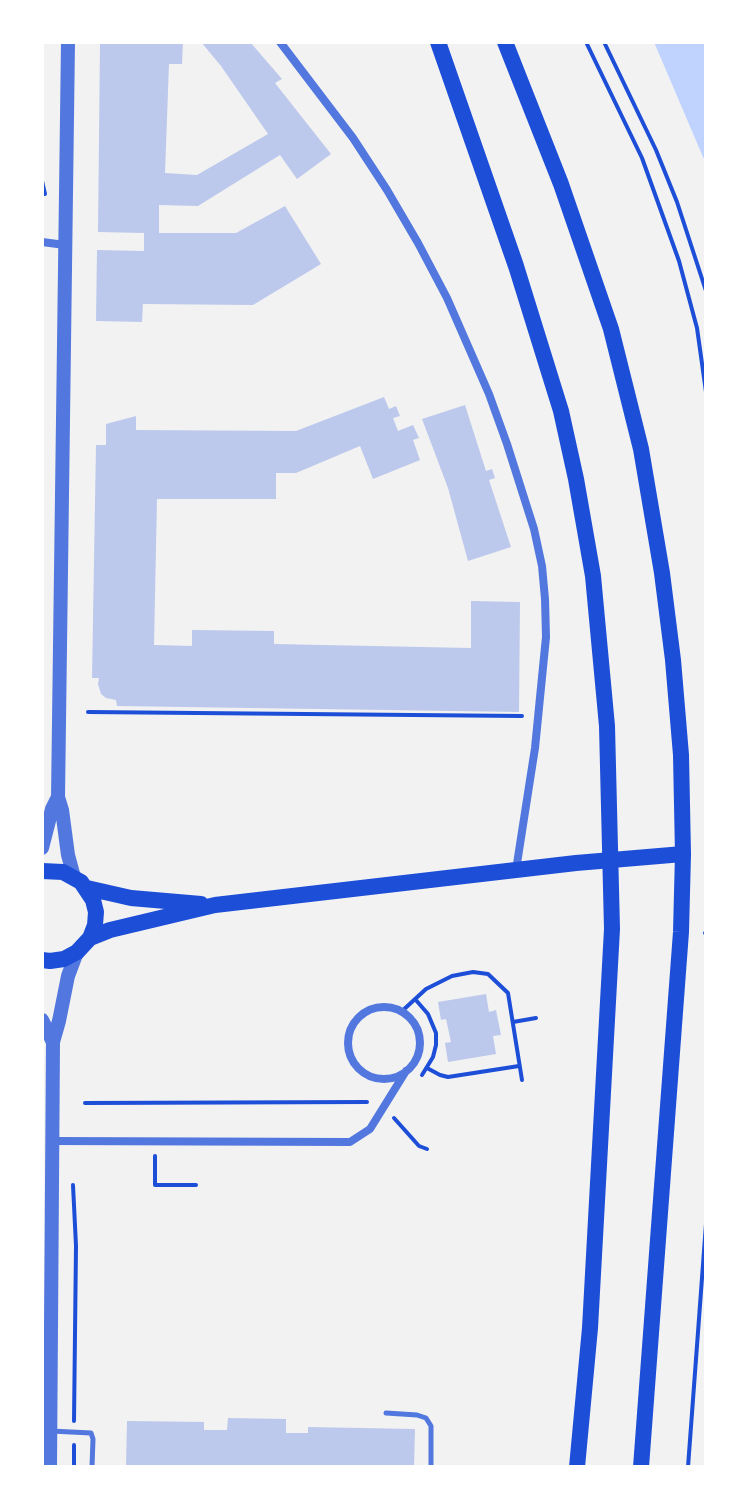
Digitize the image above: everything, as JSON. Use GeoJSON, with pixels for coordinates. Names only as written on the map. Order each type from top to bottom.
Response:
{"type":"FeatureCollection","features":[{"type":"Feature","properties":{"kind":"main road"},"geometry":{"type":"LineString","coordinates":[[438,42],[521,280],[561,411],[593,576],[607,726],[612,929],[590,1328],[577,1467]]}},
{"type":"Feature","properties":{"kind":"main road"},"geometry":{"type":"LineString","coordinates":[[505,42],[561,184],[611,329],[641,449],[673,660],[681,755],[681,932],[641,1467]]}},
{"type":"Feature","properties":{"kind":"main road"},"geometry":{"type":"LineString","coordinates":[[90,938],[110,930],[215,905],[683,854]]}},
{"type":"Feature","properties":{"kind":"main road"},"geometry":{"type":"LineString","coordinates":[[42,871],[63,872],[80,883],[131,898],[215,905]]}},
{"type":"Feature","properties":{"kind":"main road"},"geometry":{"type":"LineString","coordinates":[[42,960],[64,959],[77,952],[90,938],[96,912],[93,900],[80,883]]}},
{"type":"Feature","properties":{"kind":"street"},"geometry":{"type":"LineString","coordinates":[[68,42],[58,797],[68,855],[80,883]]}},
{"type":"Feature","properties":{"kind":"street"},"geometry":{"type":"LineString","coordinates":[[280,42],[353,138],[433,270],[489,394],[534,529],[542,566],[546,637],[535,748],[515,871]]}},
{"type":"Feature","properties":{"kind":"street"},"geometry":{"type":"LineString","coordinates":[[42,242],[65,245]]}},
{"type":"Feature","properties":{"kind":"street"},"geometry":{"type":"LineString","coordinates":[[42,848],[58,797]]}},
{"type":"Feature","properties":{"kind":"street"},"geometry":{"type":"LineString","coordinates":[[49,1045],[59,1021],[68,976],[77,952]]}},
{"type":"Feature","properties":{"kind":"street"},"geometry":{"type":"LineString","coordinates":[[52,1141],[350,1142],[370,1129],[414,1063],[420,1042],[413,1022],[401,1012],[384,1007],[373,1008],[354,1022],[349,1032],[350,1055],[355,1065],[374,1078],[396,1077],[406,1071]]}},
{"type":"Feature","properties":{"kind":"street"},"geometry":{"type":"LineString","coordinates":[[42,1020],[49,1045],[52,1141],[46,1306],[50,1467]]}},
{"type":"Feature","properties":{"kind":"lane"},"geometry":{"type":"LineString","coordinates":[[386,1413],[426,1418],[431,1426],[431,1467]]}},
{"type":"Feature","properties":{"kind":"lane"},"geometry":{"type":"LineString","coordinates":[[50,1431],[91,1433],[92,1467]]}},
{"type":"Feature","properties":{"kind":"path"},"geometry":{"type":"LineString","coordinates":[[586,42],[642,158],[679,261],[697,328],[706,392]]}},
{"type":"Feature","properties":{"kind":"path"},"geometry":{"type":"LineString","coordinates":[[604,42],[656,150],[677,202],[706,291]]}},
{"type":"Feature","properties":{"kind":"path"},"geometry":{"type":"LineString","coordinates":[[88,712],[522,716]]}},
{"type":"Feature","properties":{"kind":"path"},"geometry":{"type":"LineString","coordinates":[[401,1012],[426,989],[442,980],[473,972],[488,974],[508,993],[522,1080]]}},
{"type":"Feature","properties":{"kind":"path"},"geometry":{"type":"LineString","coordinates":[[513,1022],[536,1018]]}},
{"type":"Feature","properties":{"kind":"path"},"geometry":{"type":"LineString","coordinates":[[414,1063],[448,1077],[520,1066]]}},
{"type":"Feature","properties":{"kind":"path"},"geometry":{"type":"LineString","coordinates":[[85,1103],[385,1105],[419,1146],[427,1149]]}},
{"type":"Feature","properties":{"kind":"path"},"geometry":{"type":"LineString","coordinates":[[155,1141],[155,1185],[196,1185]]}},
{"type":"Feature","properties":{"kind":"path"},"geometry":{"type":"LineString","coordinates":[[688,1467],[706,1224]]}},
{"type":"Feature","properties":{"kind":"water"},"geometry":{"type":"Polygon","coordinates":[[[654,42],[706,42],[706,164],[654,42]]]}},
{"type":"Feature","properties":{"kind":"building"},"geometry":{"type":"Polygon","coordinates":[[[100,42],[183,42],[182,64],[169,64],[165,173],[197,175],[268,134],[201,42],[250,42],[282,79],[275,83],[331,154],[297,179],[280,155],[198,206],[159,205],[159,233],[236,233],[285,206],[321,264],[253,305],[143,304],[142,322],[96,321],[97,250],[144,251],[144,233],[98,232],[100,42]]]}},
{"type":"Feature","properties":{"kind":"building"},"geometry":{"type":"Polygon","coordinates":[[[384,397],[389,409],[396,406],[400,416],[393,418],[398,431],[413,425],[419,438],[413,440],[420,460],[373,479],[360,446],[296,473],[276,473],[276,499],[157,499],[154,645],[192,646],[192,630],[274,631],[274,644],[471,648],[471,601],[520,602],[519,712],[117,706],[116,700],[101,694],[99,678],[92,678],[96,445],[106,445],[106,424],[136,416],[136,430],[296,431],[384,397]]]}},
{"type":"Feature","properties":{"kind":"building"},"geometry":{"type":"Polygon","coordinates":[[[465,405],[486,471],[492,469],[495,478],[489,480],[511,547],[468,561],[448,488],[422,419],[465,405]]]}},
{"type":"Feature","properties":{"kind":"building"},"geometry":{"type":"Polygon","coordinates":[[[486,994],[489,1012],[496,1010],[501,1035],[493,1036],[496,1054],[448,1062],[445,1043],[451,1042],[446,1019],[441,1020],[438,1002],[486,994]]]}},
{"type":"Feature","properties":{"kind":"building"},"geometry":{"type":"Polygon","coordinates":[[[228,1418],[286,1419],[286,1433],[308,1433],[308,1427],[415,1429],[414,1467],[126,1467],[127,1421],[204,1422],[204,1430],[227,1430],[228,1418]]]}}]}
